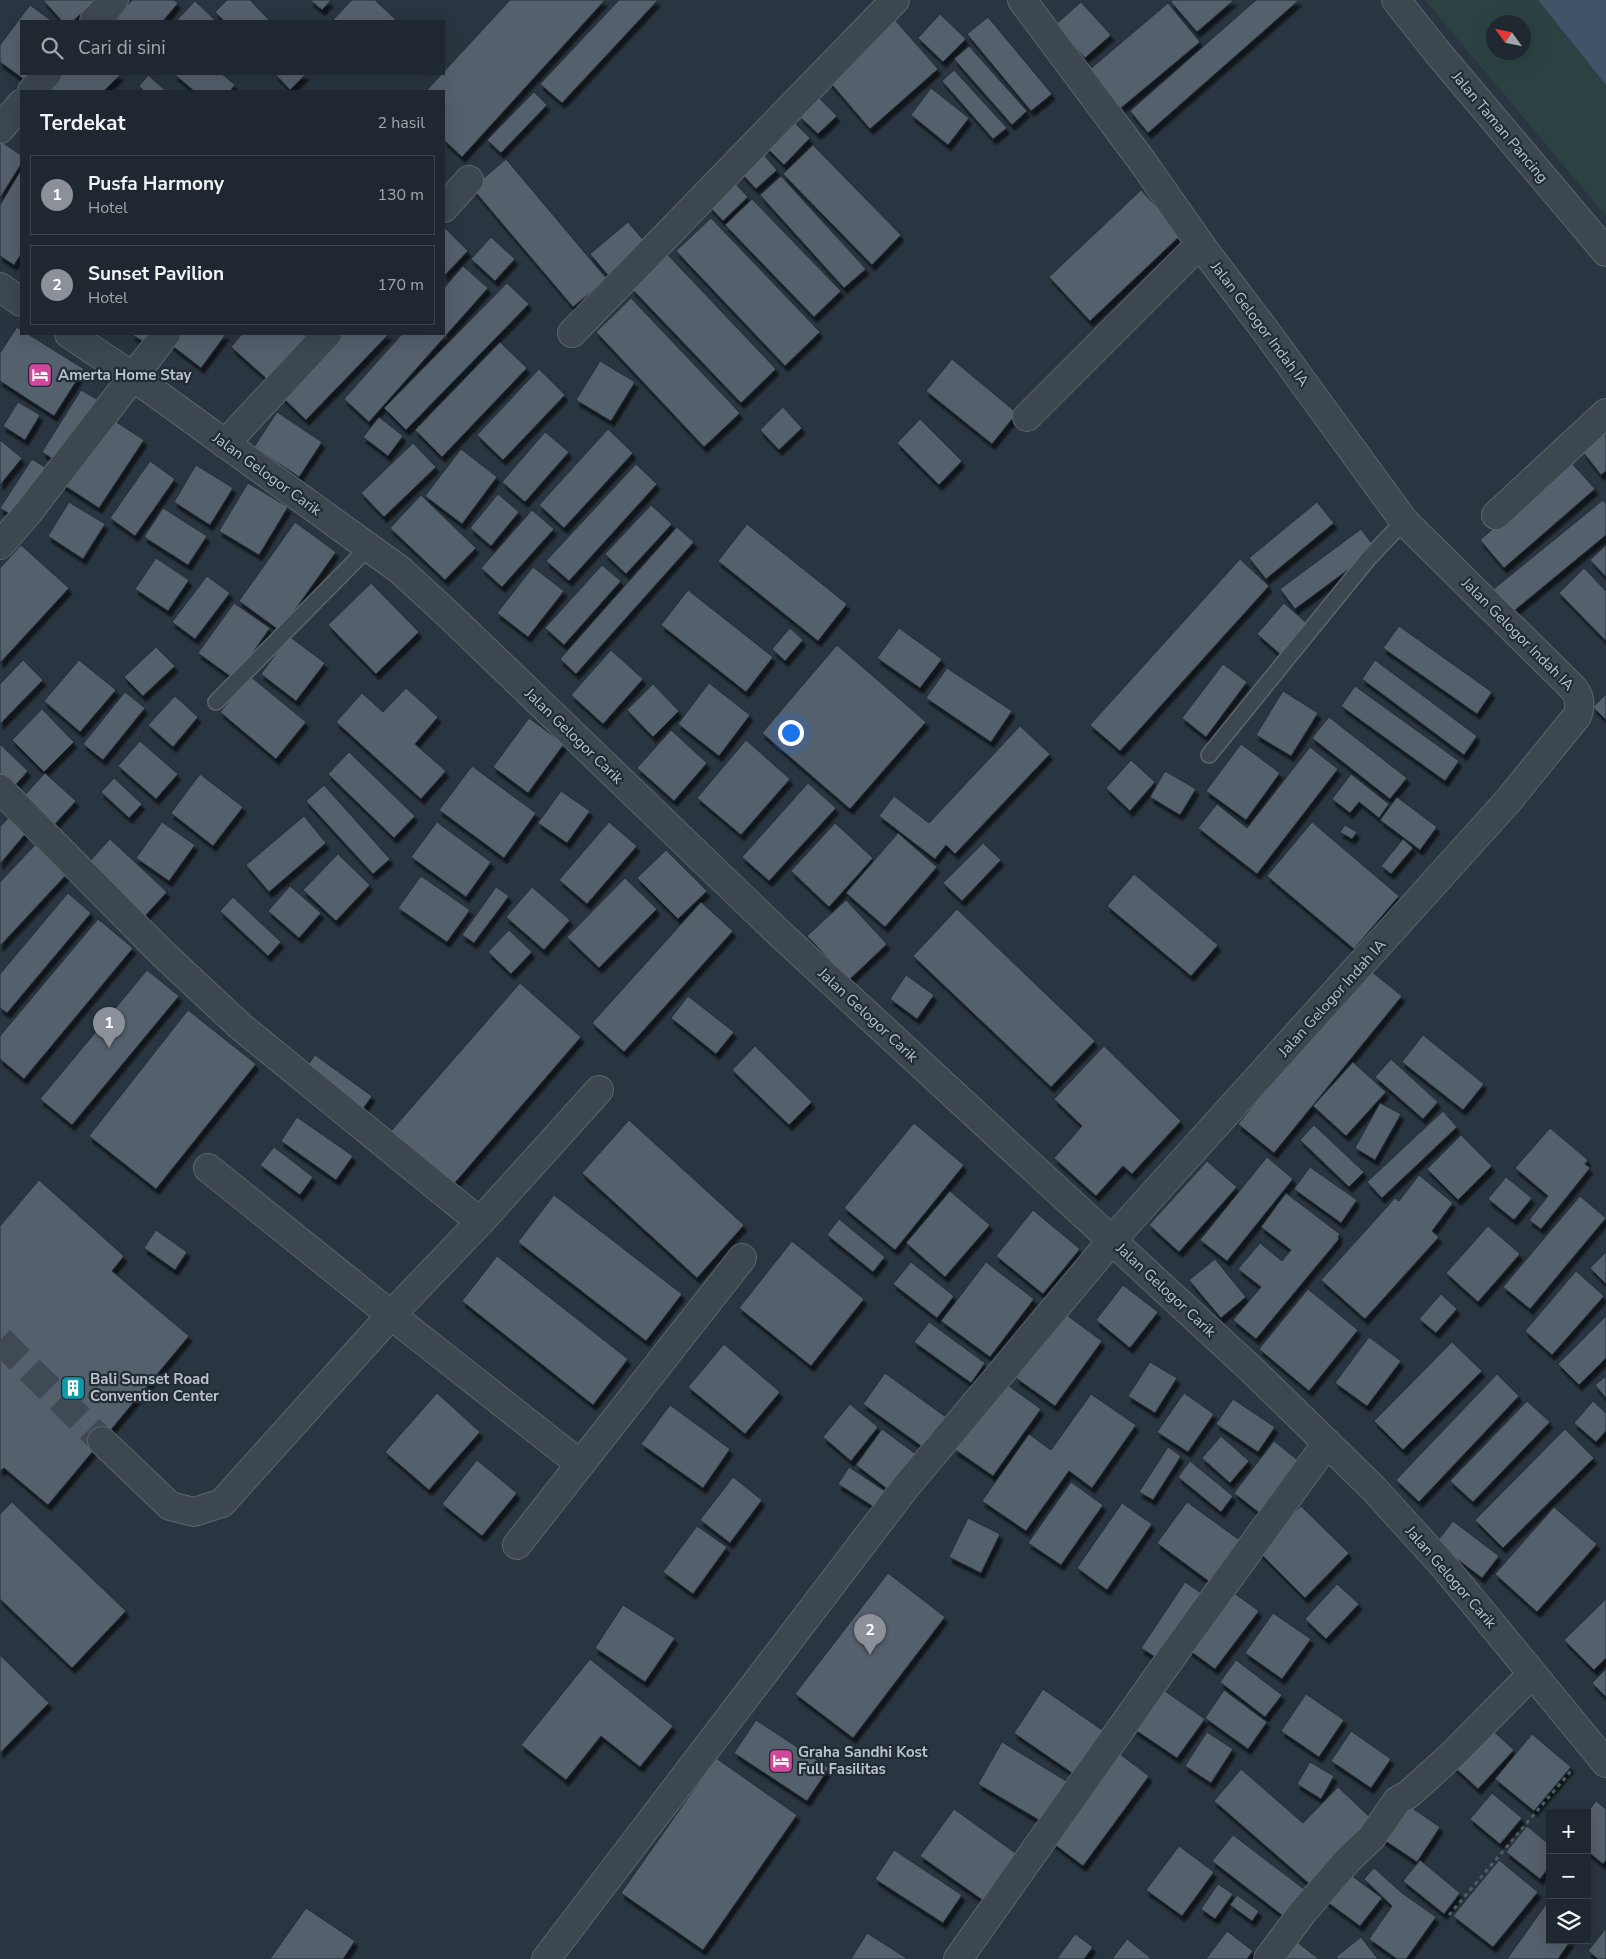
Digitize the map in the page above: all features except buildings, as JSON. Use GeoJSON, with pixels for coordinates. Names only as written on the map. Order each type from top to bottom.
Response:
{"type":"FeatureCollection","features":[{"type":"Feature","properties":{"kind":"street"},"geometry":{"type":"LineString","coordinates":[[95,20],[114,0]]}},
{"type":"Feature","properties":{"kind":"street"},"geometry":{"type":"LineString","coordinates":[[572,333],[895,0]]}},
{"type":"Feature","properties":{"kind":"street","name":"Jalan Gelogor Indah IA"},"geometry":{"type":"LineString","coordinates":[[546,1959],[904,1489],[1112,1240],[1508,801],[1577,716],[1579,702],[1578,695],[1574,689],[1404,521],[1200,244],[1142,161],[1022,0]]}},
{"type":"Feature","properties":{"kind":"street","name":"Jalan Taman Pancing"},"geometry":{"type":"LineString","coordinates":[[1396,0],[1438,53],[1606,252]]}},
{"type":"Feature","properties":{"kind":"street"},"geometry":{"type":"LineString","coordinates":[[33,90],[45,75]]}},
{"type":"Feature","properties":{"kind":"street"},"geometry":{"type":"LineString","coordinates":[[0,129],[20,105]]}},
{"type":"Feature","properties":{"kind":"street"},"geometry":{"type":"LineString","coordinates":[[445,207],[470,180]]}},
{"type":"Feature","properties":{"kind":"street"},"geometry":{"type":"LineString","coordinates":[[1027,417],[1200,244]]}},
{"type":"Feature","properties":{"kind":"street"},"geometry":{"type":"LineString","coordinates":[[0,287],[20,301]]}},
{"type":"Feature","properties":{"kind":"street","name":"Jalan Gelogor Carik"},"geometry":{"type":"LineString","coordinates":[[70,335],[132,376],[400,570],[452,618],[778,932],[1251,1369],[1327,1443],[1372,1488],[1443,1565],[1599,1754]]}},
{"type":"Feature","properties":{"kind":"street"},"geometry":{"type":"LineString","coordinates":[[0,545],[27,514],[165,335]]}},
{"type":"Feature","properties":{"kind":"street"},"geometry":{"type":"LineString","coordinates":[[225,444],[326,335]]}},
{"type":"Feature","properties":{"kind":"street"},"geometry":{"type":"LineString","coordinates":[[1496,515],[1606,413]]}},
{"type":"Feature","properties":{"kind":"street"},"geometry":{"type":"LineString","coordinates":[[0,789],[161,952],[240,1026],[480,1222]]}},
{"type":"Feature","properties":{"kind":"street"},"geometry":{"type":"LineString","coordinates":[[102,1441],[170,1506],[194,1512],[222,1503],[391,1315],[480,1222],[598,1090]]}},
{"type":"Feature","properties":{"kind":"street"},"geometry":{"type":"LineString","coordinates":[[208,1168],[580,1464]]}},
{"type":"Feature","properties":{"kind":"street"},"geometry":{"type":"LineString","coordinates":[[517,1545],[742,1258]]}},
{"type":"Feature","properties":{"kind":"street"},"geometry":{"type":"LineString","coordinates":[[958,1959],[1184,1640],[1327,1443]]}},
{"type":"Feature","properties":{"kind":"street"},"geometry":{"type":"LineString","coordinates":[[1268,1959],[1302,1913],[1348,1860],[1372,1838],[1397,1801],[1409,1794],[1452,1754],[1532,1674]]}},
{"type":"Feature","properties":{"kind":"lane"},"geometry":{"type":"LineString","coordinates":[[1209,755],[1368,559],[1404,521]]}},
{"type":"Feature","properties":{"kind":"lane"},"geometry":{"type":"LineString","coordinates":[[216,702],[368,548]]}},
{"type":"Feature","properties":{"kind":"path"},"geometry":{"type":"LineString","coordinates":[[1449,1915],[1599,1754]]}},
{"type":"Feature","properties":{"kind":"green space"},"geometry":{"type":"Polygon","coordinates":[[[1425,0],[1538,0],[1606,85],[1606,216],[1425,0]]]}},
{"type":"Feature","properties":{"kind":"water"},"geometry":{"type":"Polygon","coordinates":[[[1538,0],[1606,0],[1606,85],[1538,0]]]}},
{"type":"Feature","properties":{"kind":"tunnel"},"geometry":{"type":"LineString","coordinates":[[0,1340],[102,1441]]}},
{"type":"Feature","properties":{"kind":"place","name":"Amerta Home Stay"},"geometry":{"type":"Point","coordinates":[40,375]}},
{"type":"Feature","properties":{"kind":"place","name":"Pusfa Harmony"},"geometry":{"type":"Point","coordinates":[109,1048]}},
{"type":"Feature","properties":{"kind":"place","name":"Bali Sunset Road Convention Center"},"geometry":{"type":"Point","coordinates":[73,1388]}},
{"type":"Feature","properties":{"kind":"place","name":"Sunset Pavilion"},"geometry":{"type":"Point","coordinates":[870,1655]}},
{"type":"Feature","properties":{"kind":"place","name":"Graha Sandhi Kost Full Fasilitas"},"geometry":{"type":"Point","coordinates":[781,1761]}}]}
